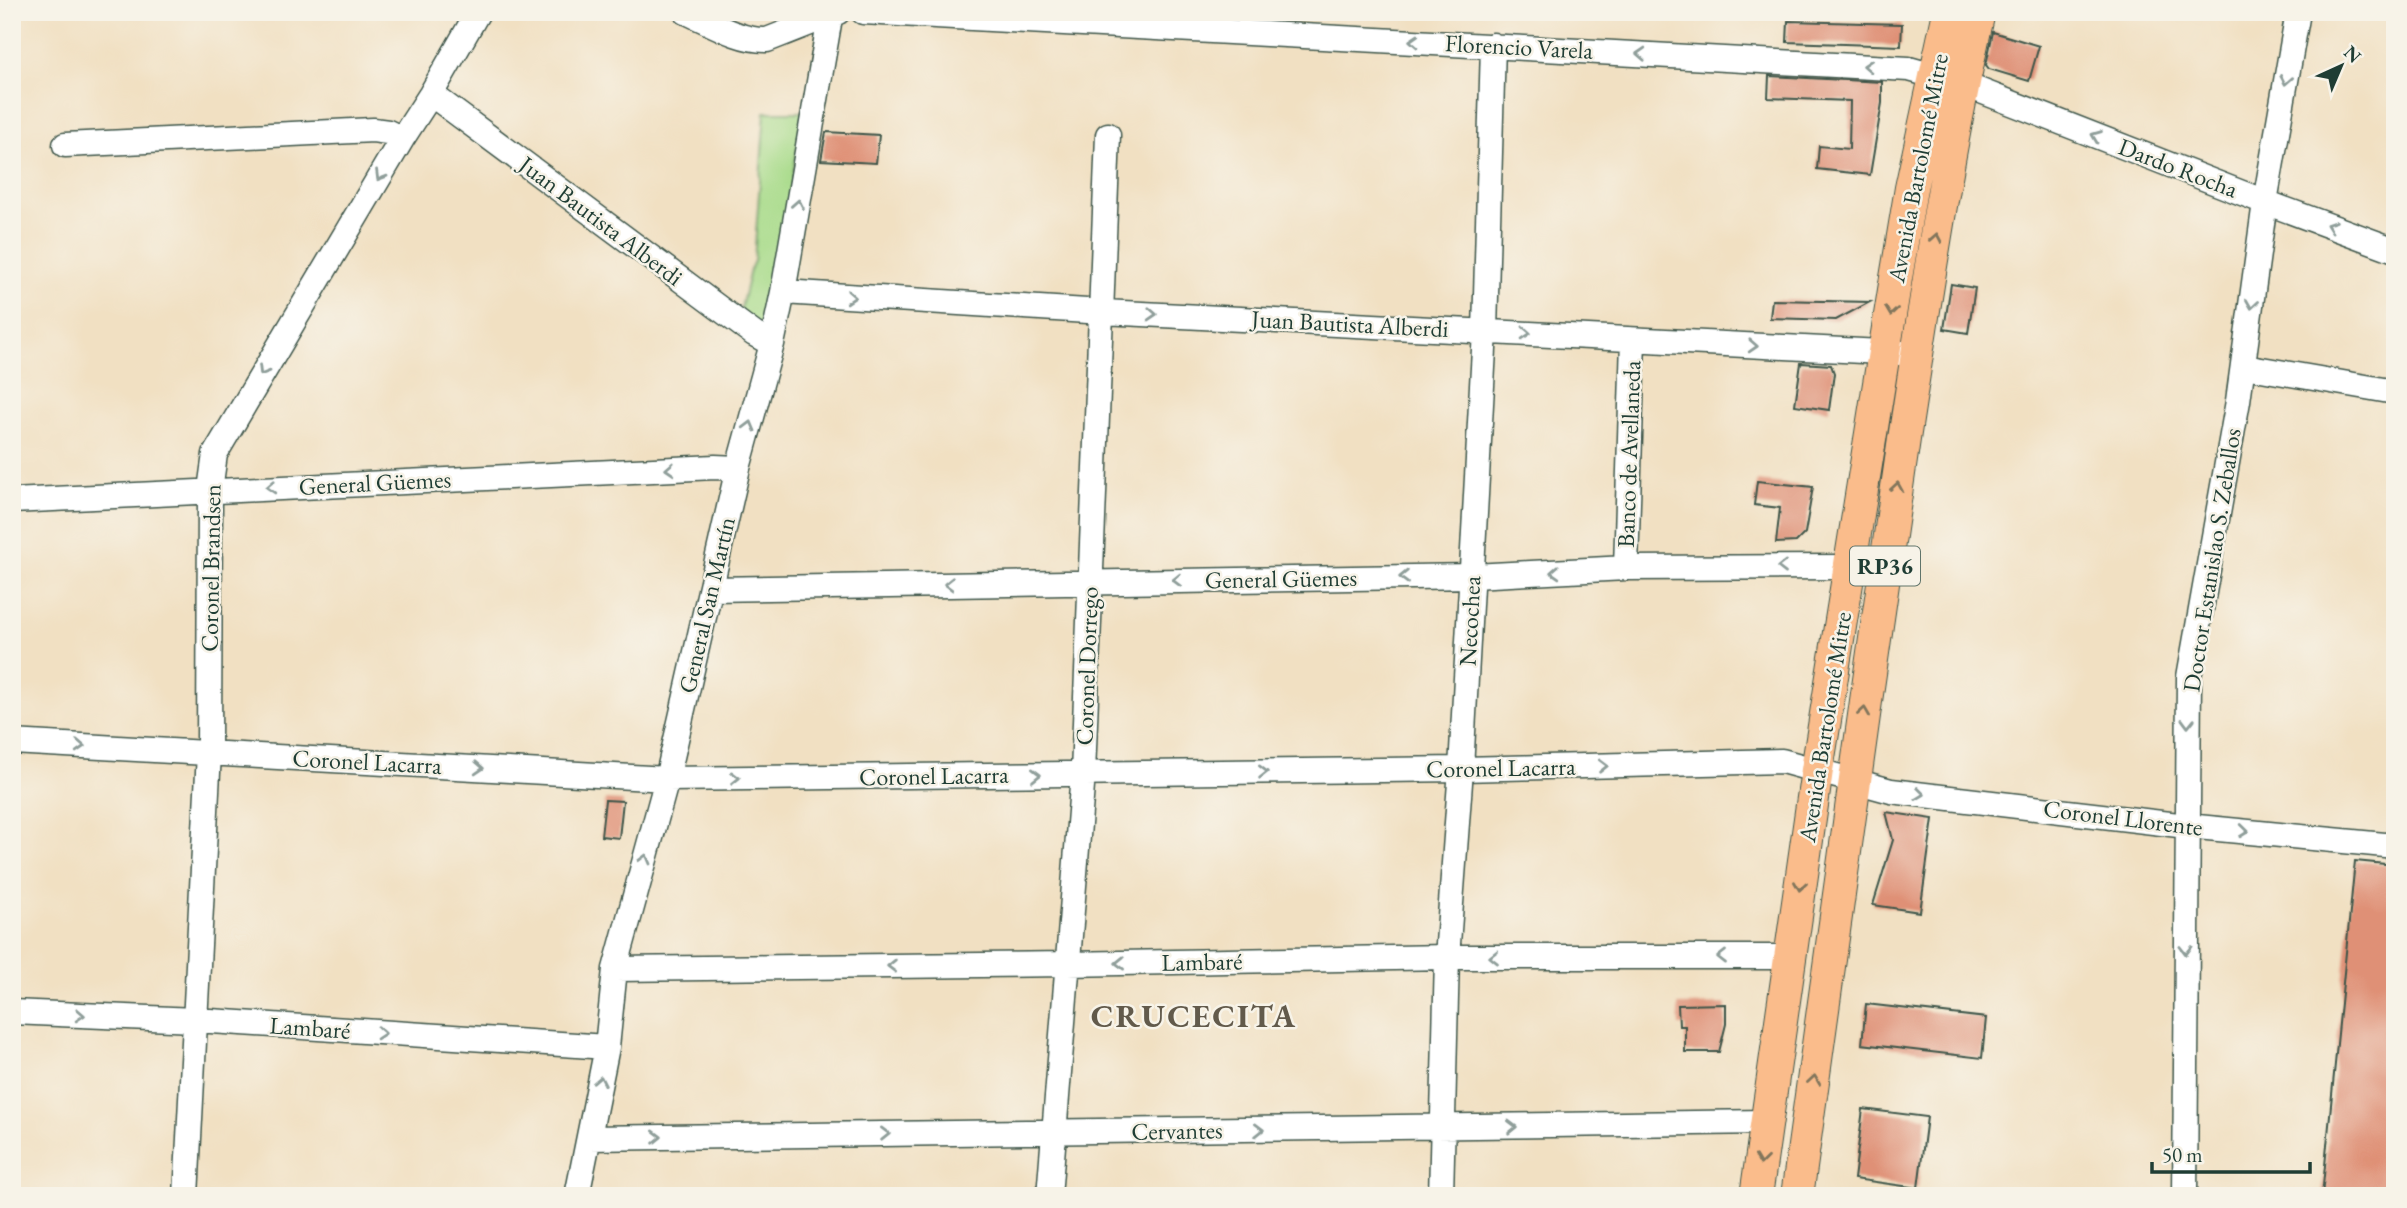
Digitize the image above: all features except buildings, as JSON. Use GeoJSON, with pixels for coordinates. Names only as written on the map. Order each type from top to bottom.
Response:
{"type":"FeatureCollection","features":[{"type":"Feature","properties":{"kind":"main road","name":"Avenida Bartolomé Mitre"},"geometry":{"type":"LineString","coordinates":[[1797,1196],[1854,779],[1917,354],[1949,80],[1949,12]]}},
{"type":"Feature","properties":{"kind":"main road","name":"Avenida Bartolomé Mitre"},"geometry":{"type":"LineString","coordinates":[[1762,1195],[1766,1122],[1817,770],[1911,188],[1949,80],[1979,12]]}},
{"type":"Feature","properties":{"kind":"street","name":"Coronel Brandsen"},"geometry":{"type":"LineString","coordinates":[[186,1196],[209,753],[210,490],[217,448],[478,12]]}},
{"type":"Feature","properties":{"kind":"street"},"geometry":{"type":"LineString","coordinates":[[686,12],[759,41],[833,13]]}},
{"type":"Feature","properties":{"kind":"street","name":"Florencio Varela"},"geometry":{"type":"LineString","coordinates":[[863,12],[1909,69],[1949,80]]}},
{"type":"Feature","properties":{"kind":"street","name":"Doctor Estanislao S. Zeballos"},"geometry":{"type":"LineString","coordinates":[[2185,1196],[2189,677],[2244,366],[2266,202],[2298,12]]}},
{"type":"Feature","properties":{"kind":"street","name":"General San Martín"},"geometry":{"type":"LineString","coordinates":[[576,1196],[607,1047],[615,969],[667,779],[738,468],[772,344],[833,13]]}},
{"type":"Feature","properties":{"kind":"street","name":"Necochea"},"geometry":{"type":"LineString","coordinates":[[1441,1196],[1447,957],[1473,576],[1485,331],[1493,45]]}},
{"type":"Feature","properties":{"kind":"street","name":"Dardo Rocha"},"geometry":{"type":"LineString","coordinates":[[1949,80],[2395,250]]}},
{"type":"Feature","properties":{"kind":"street","name":"Juan Bautista Alberdi"},"geometry":{"type":"LineString","coordinates":[[431,94],[754,334],[772,344]]}},
{"type":"Feature","properties":{"kind":"street"},"geometry":{"type":"LineString","coordinates":[[65,145],[373,130],[388,132],[402,139]]}},
{"type":"Feature","properties":{"kind":"street","name":"Coronel Dorrego"},"geometry":{"type":"LineString","coordinates":[[1049,1196],[1083,774],[1108,135]]}},
{"type":"Feature","properties":{"kind":"street","name":"Juan Bautista Alberdi"},"geometry":{"type":"LineString","coordinates":[[783,292],[1103,312],[1917,354]]}},
{"type":"Feature","properties":{"kind":"street","name":"Banco de Avellaneda"},"geometry":{"type":"LineString","coordinates":[[1626,569],[1633,340]]}},
{"type":"Feature","properties":{"kind":"street"},"geometry":{"type":"LineString","coordinates":[[2244,366],[2395,392]]}},
{"type":"Feature","properties":{"kind":"street","name":"General Güemes"},"geometry":{"type":"LineString","coordinates":[[12,501],[738,468]]}},
{"type":"Feature","properties":{"kind":"street","name":"General Güemes"},"geometry":{"type":"LineString","coordinates":[[711,589],[1473,576],[1626,569],[1850,567]]}},
{"type":"Feature","properties":{"kind":"street","name":"Coronel Lacarra"},"geometry":{"type":"LineString","coordinates":[[12,742],[667,779],[1461,769],[1782,761],[1854,779]]}},
{"type":"Feature","properties":{"kind":"street","name":"Coronel Llorente"},"geometry":{"type":"LineString","coordinates":[[1854,779],[1891,791],[2187,826],[2395,846]]}},
{"type":"Feature","properties":{"kind":"street","name":"Lambaré"},"geometry":{"type":"LineString","coordinates":[[615,969],[1447,957],[1790,957]]}},
{"type":"Feature","properties":{"kind":"street","name":"Lambaré"},"geometry":{"type":"LineString","coordinates":[[12,1012],[195,1020],[607,1047]]}},
{"type":"Feature","properties":{"kind":"street","name":"Cervantes"},"geometry":{"type":"LineString","coordinates":[[589,1138],[1766,1122]]}},
{"type":"Feature","properties":{"kind":"green space"},"geometry":{"type":"Polygon","coordinates":[[[765,112],[803,112],[770,318],[757,325],[740,312],[754,261],[765,112]]]}},
{"type":"Feature","properties":{"kind":"district","name":"CRUCECITA"},"geometry":{"type":"Point","coordinates":[1194,1016]}}]}
